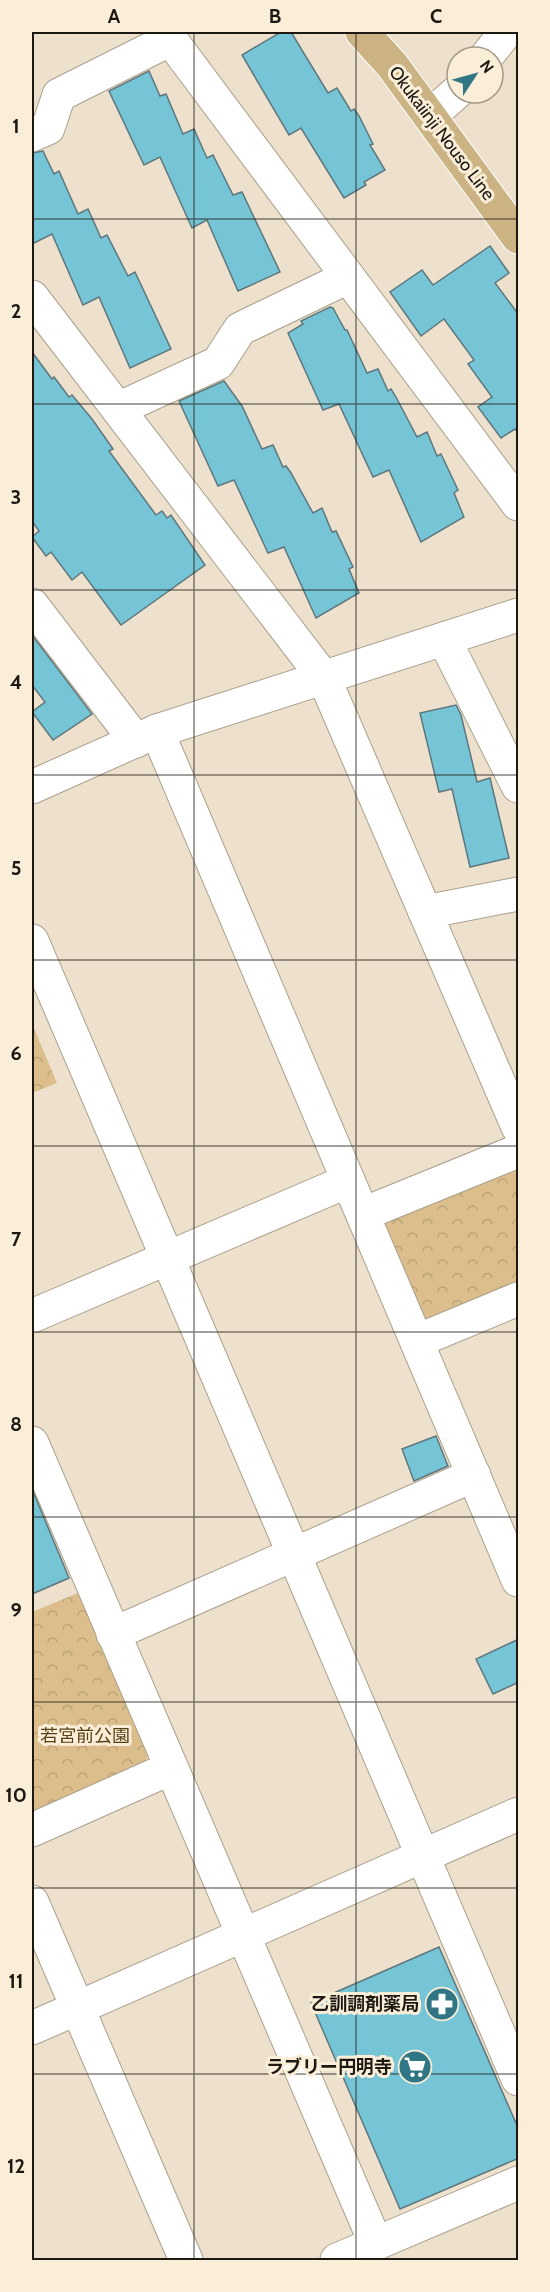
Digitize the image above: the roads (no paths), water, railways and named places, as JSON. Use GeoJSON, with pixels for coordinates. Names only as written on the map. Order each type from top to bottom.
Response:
{"type":"FeatureCollection","features":[{"type":"Feature","properties":{"kind":"main road","name":"Okukaiinji Nouso Line"},"geometry":{"type":"LineString","coordinates":[[362,32],[430,116],[519,237]]}},
{"type":"Feature","properties":{"kind":"street"},"geometry":{"type":"LineString","coordinates":[[496,45],[506,32]]}},
{"type":"Feature","properties":{"kind":"street"},"geometry":{"type":"LineString","coordinates":[[32,135],[48,128],[59,95],[168,35],[519,504]]}},
{"type":"Feature","properties":{"kind":"street"},"geometry":{"type":"LineString","coordinates":[[430,116],[445,103]]}},
{"type":"Feature","properties":{"kind":"street"},"geometry":{"type":"LineString","coordinates":[[118,409],[218,363],[240,329],[348,277]]}},
{"type":"Feature","properties":{"kind":"street"},"geometry":{"type":"LineString","coordinates":[[34,306],[118,409],[324,678],[519,1127]]}},
{"type":"Feature","properties":{"kind":"street"},"geometry":{"type":"LineString","coordinates":[[32,605],[146,736],[363,1214],[519,1580]]}},
{"type":"Feature","properties":{"kind":"street"},"geometry":{"type":"LineString","coordinates":[[32,787],[146,736],[519,615]]}},
{"type":"Feature","properties":{"kind":"street"},"geometry":{"type":"LineString","coordinates":[[444,639],[519,786]]}},
{"type":"Feature","properties":{"kind":"street"},"geometry":{"type":"LineString","coordinates":[[425,912],[519,894]]}},
{"type":"Feature","properties":{"kind":"street"},"geometry":{"type":"LineString","coordinates":[[32,942],[519,2079]]}},
{"type":"Feature","properties":{"kind":"street"},"geometry":{"type":"LineString","coordinates":[[363,1214],[519,1151]]}},
{"type":"Feature","properties":{"kind":"street"},"geometry":{"type":"LineString","coordinates":[[32,1316],[348,1181]]}},
{"type":"Feature","properties":{"kind":"street"},"geometry":{"type":"LineString","coordinates":[[417,1341],[519,1299]]}},
{"type":"Feature","properties":{"kind":"street"},"geometry":{"type":"LineString","coordinates":[[32,1443],[376,2244]]}},
{"type":"Feature","properties":{"kind":"street"},"geometry":{"type":"LineString","coordinates":[[113,1634],[474,1475]]}},
{"type":"Feature","properties":{"kind":"street"},"geometry":{"type":"LineString","coordinates":[[32,1830],[171,1768]]}},
{"type":"Feature","properties":{"kind":"street"},"geometry":{"type":"LineString","coordinates":[[32,2028],[519,1814]]}},
{"type":"Feature","properties":{"kind":"street"},"geometry":{"type":"LineString","coordinates":[[32,1902],[186,2260]]}},
{"type":"Feature","properties":{"kind":"street"},"geometry":{"type":"LineString","coordinates":[[338,2260],[519,2183]]}},
{"type":"Feature","properties":{"kind":"place","name":"乙訓調剤薬局"},"geometry":{"type":"Point","coordinates":[442,2004]}},
{"type":"Feature","properties":{"kind":"place","name":"ラブリー円明寺"},"geometry":{"type":"Point","coordinates":[415,2067]}},
{"type":"Feature","properties":{"kind":"park label","name":"若宮前公園"},"geometry":{"type":"Point","coordinates":[85,1736]}}]}
